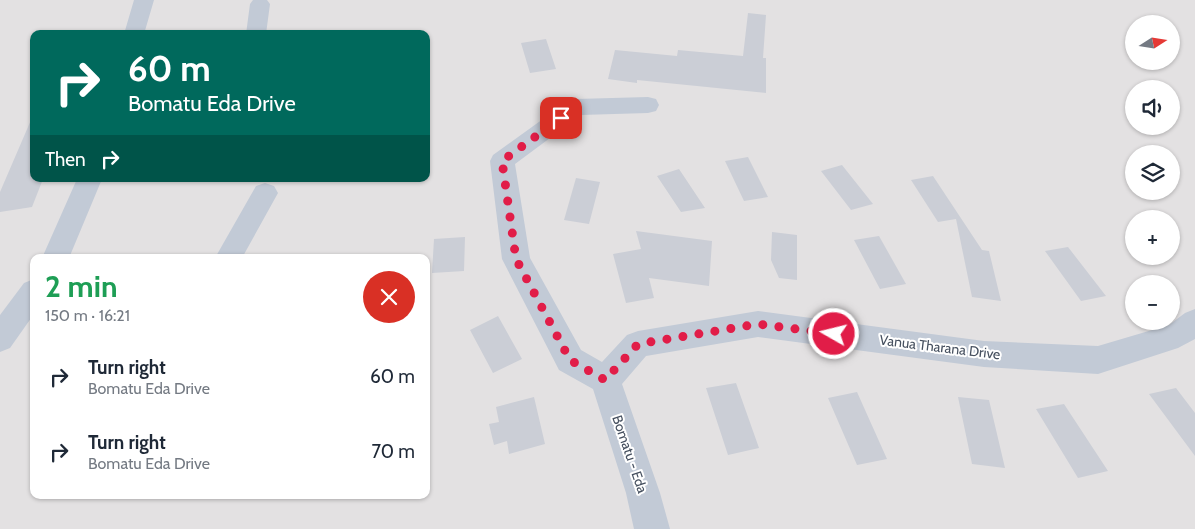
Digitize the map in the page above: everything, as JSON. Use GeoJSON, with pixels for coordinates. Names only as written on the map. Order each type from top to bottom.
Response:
{"type":"FeatureCollection","features":[{"type":"Feature","properties":{"kind":"street"},"geometry":{"type":"LineString","coordinates":[[135,30],[144,0]]}},
{"type":"Feature","properties":{"kind":"street"},"geometry":{"type":"LineString","coordinates":[[257,30],[260,4]]}},
{"type":"Feature","properties":{"kind":"street"},"geometry":{"type":"LineString","coordinates":[[605,380],[570,360],[516,259],[502,161],[576,107],[648,105]]}},
{"type":"Feature","properties":{"kind":"street"},"geometry":{"type":"LineString","coordinates":[[57,254],[88,182]]}},
{"type":"Feature","properties":{"kind":"street"},"geometry":{"type":"LineString","coordinates":[[230,254],[265,194]]}},
{"type":"Feature","properties":{"kind":"street"},"geometry":{"type":"LineString","coordinates":[[0,339],[30,298]]}},
{"type":"Feature","properties":{"kind":"street","name":"Vanua Tharana Drive"},"geometry":{"type":"LineString","coordinates":[[605,380],[638,344],[758,324],[984,354],[1098,360],[1178,335],[1195,322]]}},
{"type":"Feature","properties":{"kind":"street","name":"Bomatu - Eda"},"geometry":{"type":"LineString","coordinates":[[605,380],[643,493],[652,529]]}},
{"type":"Feature","properties":{"kind":"shaded area"},"geometry":{"type":"Polygon","coordinates":[[[0,0],[1195,0],[1195,529],[0,529],[0,0]]]}},
{"type":"Feature","properties":{"kind":"building"},"geometry":{"type":"Polygon","coordinates":[[[748,13],[766,15],[763,58],[766,58],[766,93],[637,80],[637,83],[608,79],[615,50],[677,56],[678,50],[743,56],[748,13]]]}},
{"type":"Feature","properties":{"kind":"building"},"geometry":{"type":"Polygon","coordinates":[[[546,39],[556,69],[530,73],[521,43],[546,39]]]}},
{"type":"Feature","properties":{"kind":"building"},"geometry":{"type":"Polygon","coordinates":[[[30,122],[30,182],[42,182],[32,207],[0,212],[0,192],[30,122]]]}},
{"type":"Feature","properties":{"kind":"building"},"geometry":{"type":"Polygon","coordinates":[[[748,157],[768,197],[744,201],[725,161],[748,157]]]}},
{"type":"Feature","properties":{"kind":"building"},"geometry":{"type":"Polygon","coordinates":[[[842,165],[873,204],[851,210],[821,171],[842,165]]]}},
{"type":"Feature","properties":{"kind":"building"},"geometry":{"type":"Polygon","coordinates":[[[679,169],[705,208],[681,212],[657,176],[679,169]]]}},
{"type":"Feature","properties":{"kind":"building"},"geometry":{"type":"Polygon","coordinates":[[[933,176],[982,250],[989,251],[1001,301],[972,297],[956,219],[938,222],[911,180],[933,176]]]}},
{"type":"Feature","properties":{"kind":"building"},"geometry":{"type":"Polygon","coordinates":[[[576,178],[600,182],[589,224],[564,220],[576,178]]]}},
{"type":"Feature","properties":{"kind":"building"},"geometry":{"type":"Polygon","coordinates":[[[636,231],[712,241],[709,286],[649,278],[654,298],[626,303],[613,254],[641,249],[636,231]]]}},
{"type":"Feature","properties":{"kind":"building"},"geometry":{"type":"Polygon","coordinates":[[[772,232],[797,235],[797,280],[779,278],[771,260],[772,232]]]}},
{"type":"Feature","properties":{"kind":"building"},"geometry":{"type":"Polygon","coordinates":[[[879,236],[906,284],[880,289],[854,240],[879,236]]]}},
{"type":"Feature","properties":{"kind":"building"},"geometry":{"type":"Polygon","coordinates":[[[465,237],[464,271],[432,273],[434,239],[465,237]]]}},
{"type":"Feature","properties":{"kind":"building"},"geometry":{"type":"Polygon","coordinates":[[[1068,247],[1106,296],[1081,301],[1045,251],[1068,247]]]}},
{"type":"Feature","properties":{"kind":"building"},"geometry":{"type":"Polygon","coordinates":[[[498,316],[522,359],[493,373],[470,330],[498,316]]]}},
{"type":"Feature","properties":{"kind":"building"},"geometry":{"type":"Polygon","coordinates":[[[736,383],[759,448],[728,455],[706,388],[736,383]]]}},
{"type":"Feature","properties":{"kind":"building"},"geometry":{"type":"Polygon","coordinates":[[[1176,388],[1195,413],[1195,456],[1149,394],[1176,388]]]}},
{"type":"Feature","properties":{"kind":"building"},"geometry":{"type":"Polygon","coordinates":[[[857,392],[887,459],[857,465],[828,398],[857,392]]]}},
{"type":"Feature","properties":{"kind":"building"},"geometry":{"type":"Polygon","coordinates":[[[534,397],[545,444],[509,454],[507,441],[494,445],[489,424],[499,422],[496,407],[534,397]]]}},
{"type":"Feature","properties":{"kind":"building"},"geometry":{"type":"Polygon","coordinates":[[[958,397],[989,400],[1005,468],[972,464],[958,397]]]}},
{"type":"Feature","properties":{"kind":"building"},"geometry":{"type":"Polygon","coordinates":[[[1064,404],[1108,471],[1078,478],[1036,409],[1064,404]]]}},
{"type":"Feature","properties":{"kind":"route"},"geometry":{"type":"LineString","coordinates":[[561,118],[502,161],[516,259],[570,360],[605,380],[638,344],[758,324],[834,334]]}}]}
